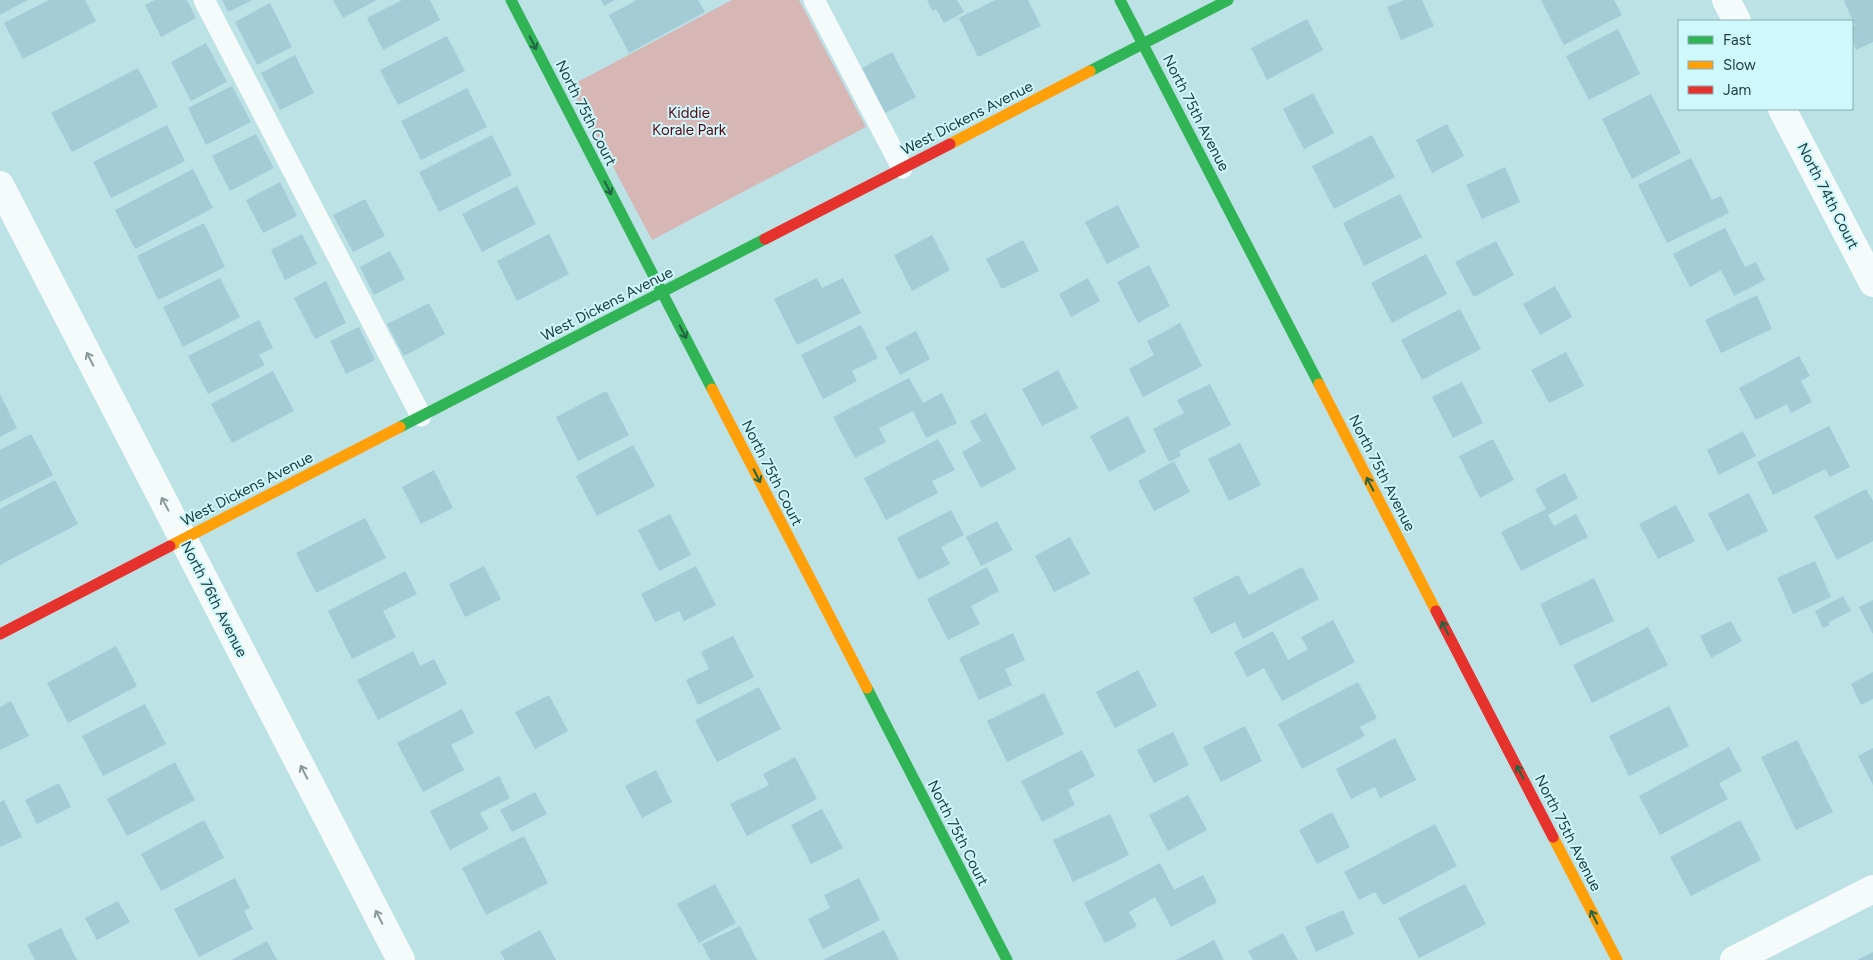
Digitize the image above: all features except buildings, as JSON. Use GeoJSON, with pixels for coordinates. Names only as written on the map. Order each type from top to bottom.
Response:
{"type":"FeatureCollection","features":[{"type":"Feature","properties":{"kind":"street","name":"North 75th Court"},"geometry":{"type":"LineString","coordinates":[[511,0],[1007,960]]}},
{"type":"Feature","properties":{"kind":"street","name":"North 75th Avenue"},"geometry":{"type":"LineString","coordinates":[[1120,0],[1617,960]]}},
{"type":"Feature","properties":{"kind":"street","name":"West Dickens Avenue"},"geometry":{"type":"LineString","coordinates":[[0,634],[1228,0]]}},
{"type":"Feature","properties":{"kind":"street"},"geometry":{"type":"LineString","coordinates":[[1726,0],[1736,20]]}},
{"type":"Feature","properties":{"kind":"street","name":"North 74th Court"},"geometry":{"type":"LineString","coordinates":[[1783,110],[1873,283]]}},
{"type":"Feature","properties":{"kind":"street","name":"North 76th Avenue"},"geometry":{"type":"LineString","coordinates":[[0,185],[401,960]]}},
{"type":"Feature","properties":{"kind":"street"},"geometry":{"type":"LineString","coordinates":[[1734,960],[1873,889]]}},
{"type":"Feature","properties":{"kind":"lane"},"geometry":{"type":"LineString","coordinates":[[204,0],[421,416]]}},
{"type":"Feature","properties":{"kind":"lane"},"geometry":{"type":"LineString","coordinates":[[814,0],[902,168]]}},
{"type":"Feature","properties":{"kind":"green space","name":"Kiddie Korale Park"},"geometry":{"type":"Polygon","coordinates":[[[732,0],[799,0],[866,127],[652,240],[570,86],[732,0]]]}},
{"type":"Feature","properties":{"kind":"traffic: fast"},"geometry":{"type":"LineString","coordinates":[[511,0],[712,389]]}},
{"type":"Feature","properties":{"kind":"traffic: fast"},"geometry":{"type":"LineString","coordinates":[[1120,0],[1319,384]]}},
{"type":"Feature","properties":{"kind":"traffic: fast"},"geometry":{"type":"LineString","coordinates":[[1090,71],[1228,0]]}},
{"type":"Feature","properties":{"kind":"traffic: fast"},"geometry":{"type":"LineString","coordinates":[[400,427],[765,239]]}},
{"type":"Feature","properties":{"kind":"traffic: fast"},"geometry":{"type":"LineString","coordinates":[[867,688],[1007,960]]}},
{"type":"Feature","properties":{"kind":"traffic: slow"},"geometry":{"type":"LineString","coordinates":[[950,144],[1090,71]]}},
{"type":"Feature","properties":{"kind":"traffic: slow"},"geometry":{"type":"LineString","coordinates":[[1319,384],[1436,611]]}},
{"type":"Feature","properties":{"kind":"traffic: slow"},"geometry":{"type":"LineString","coordinates":[[712,389],[867,688]]}},
{"type":"Feature","properties":{"kind":"traffic: slow"},"geometry":{"type":"LineString","coordinates":[[170,546],[400,427]]}},
{"type":"Feature","properties":{"kind":"traffic: slow"},"geometry":{"type":"LineString","coordinates":[[1553,837],[1617,960]]}},
{"type":"Feature","properties":{"kind":"traffic: jam"},"geometry":{"type":"LineString","coordinates":[[765,239],[950,144]]}},
{"type":"Feature","properties":{"kind":"traffic: jam"},"geometry":{"type":"LineString","coordinates":[[0,634],[170,546]]}},
{"type":"Feature","properties":{"kind":"traffic: jam"},"geometry":{"type":"LineString","coordinates":[[1436,611],[1553,837]]}}]}
